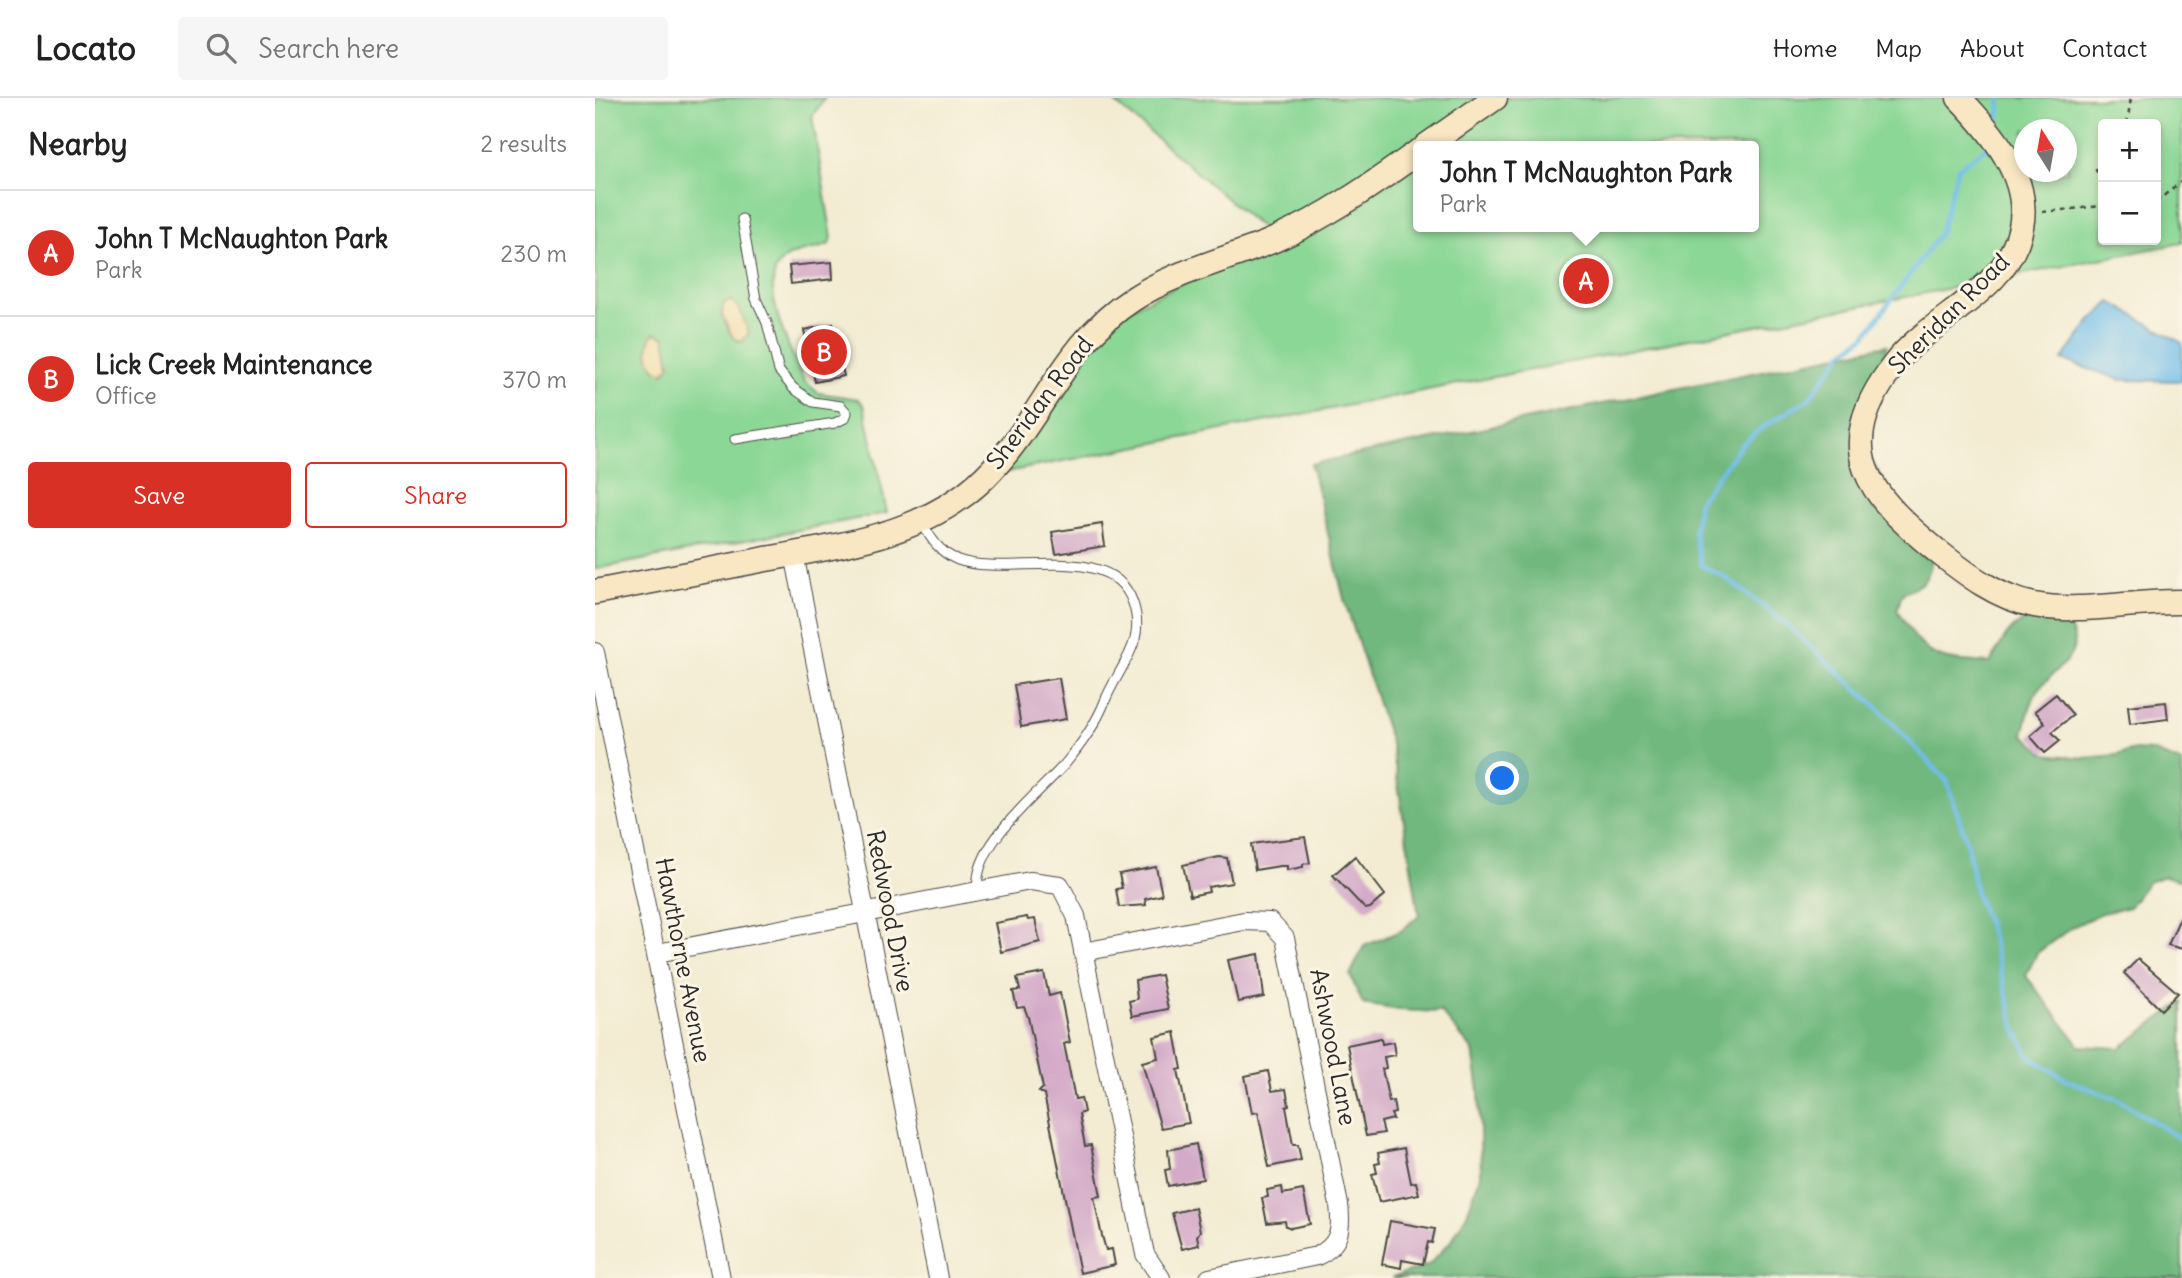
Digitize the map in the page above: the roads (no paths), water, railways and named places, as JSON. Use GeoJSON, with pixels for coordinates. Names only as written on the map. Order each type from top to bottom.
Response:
{"type":"FeatureCollection","features":[{"type":"Feature","properties":{"kind":"street"},"geometry":{"type":"LineString","coordinates":[[1433,141],[1495,98]]}},
{"type":"Feature","properties":{"kind":"street","name":"Sheridan Road"},"geometry":{"type":"LineString","coordinates":[[1959,98],[1999,147],[2017,181],[2022,218],[2015,246],[2000,269],[1911,345],[1881,383],[1864,426],[1862,446],[1865,471],[1878,496],[1918,536],[1969,574],[2013,599],[2060,607],[2182,602]]}},
{"type":"Feature","properties":{"kind":"street","name":"Sheridan Road"},"geometry":{"type":"LineString","coordinates":[[595,592],[875,537],[921,521],[952,504],[986,476],[1007,453],[1071,356],[1120,308],[1178,274],[1306,225],[1413,155]]}},
{"type":"Feature","properties":{"kind":"street","name":"Redwood Drive"},"geometry":{"type":"LineString","coordinates":[[794,554],[938,1278]]}},
{"type":"Feature","properties":{"kind":"street","name":"Hawthorne Avenue"},"geometry":{"type":"LineString","coordinates":[[595,652],[721,1278]]}},
{"type":"Feature","properties":{"kind":"street"},"geometry":{"type":"LineString","coordinates":[[657,953],[978,891],[1040,881],[1060,885],[1073,907],[1142,1242],[1148,1263],[1161,1278]]}},
{"type":"Feature","properties":{"kind":"street","name":"Ashwood Lane"},"geometry":{"type":"LineString","coordinates":[[1083,951],[1244,921],[1270,922],[1285,938],[1339,1205],[1338,1237],[1331,1248],[1317,1256],[1209,1278]]}},
{"type":"Feature","properties":{"kind":"lane"},"geometry":{"type":"LineString","coordinates":[[736,439],[835,424],[848,413],[841,407],[813,402],[793,388],[779,371],[767,323],[756,299],[742,219]]}},
{"type":"Feature","properties":{"kind":"lane"},"geometry":{"type":"LineString","coordinates":[[921,521],[939,549],[958,560],[1020,567],[1089,566],[1104,571],[1124,586],[1131,597],[1137,619],[1131,650],[1113,681],[1097,719],[1066,762],[1026,800],[985,858],[976,879],[978,891]]}},
{"type":"Feature","properties":{"kind":"water"},"geometry":{"type":"Polygon","coordinates":[[[2111,302],[2182,343],[2182,381],[2122,380],[2062,360],[2090,322],[2111,302]]]}},
{"type":"Feature","properties":{"kind":"waterway"},"geometry":{"type":"LineString","coordinates":[[1997,131],[2001,98]]}},
{"type":"Feature","properties":{"kind":"waterway"},"geometry":{"type":"LineString","coordinates":[[1990,145],[1958,168],[1940,233],[1865,336],[1842,353],[1809,399],[1763,427],[1742,444],[1699,500],[1694,532],[1701,565],[1726,578],[1781,620],[1879,709],[1947,781],[1967,843],[1976,894],[1988,924],[2016,1030],[2030,1057],[2067,1080],[2121,1101],[2182,1140]]}},
{"type":"Feature","properties":{"kind":"place","name":"John T McNaughton Park"},"geometry":{"type":"Point","coordinates":[1586,281]}},
{"type":"Feature","properties":{"kind":"place","name":"Lick Creek Maintenance"},"geometry":{"type":"Point","coordinates":[824,352]}}]}
